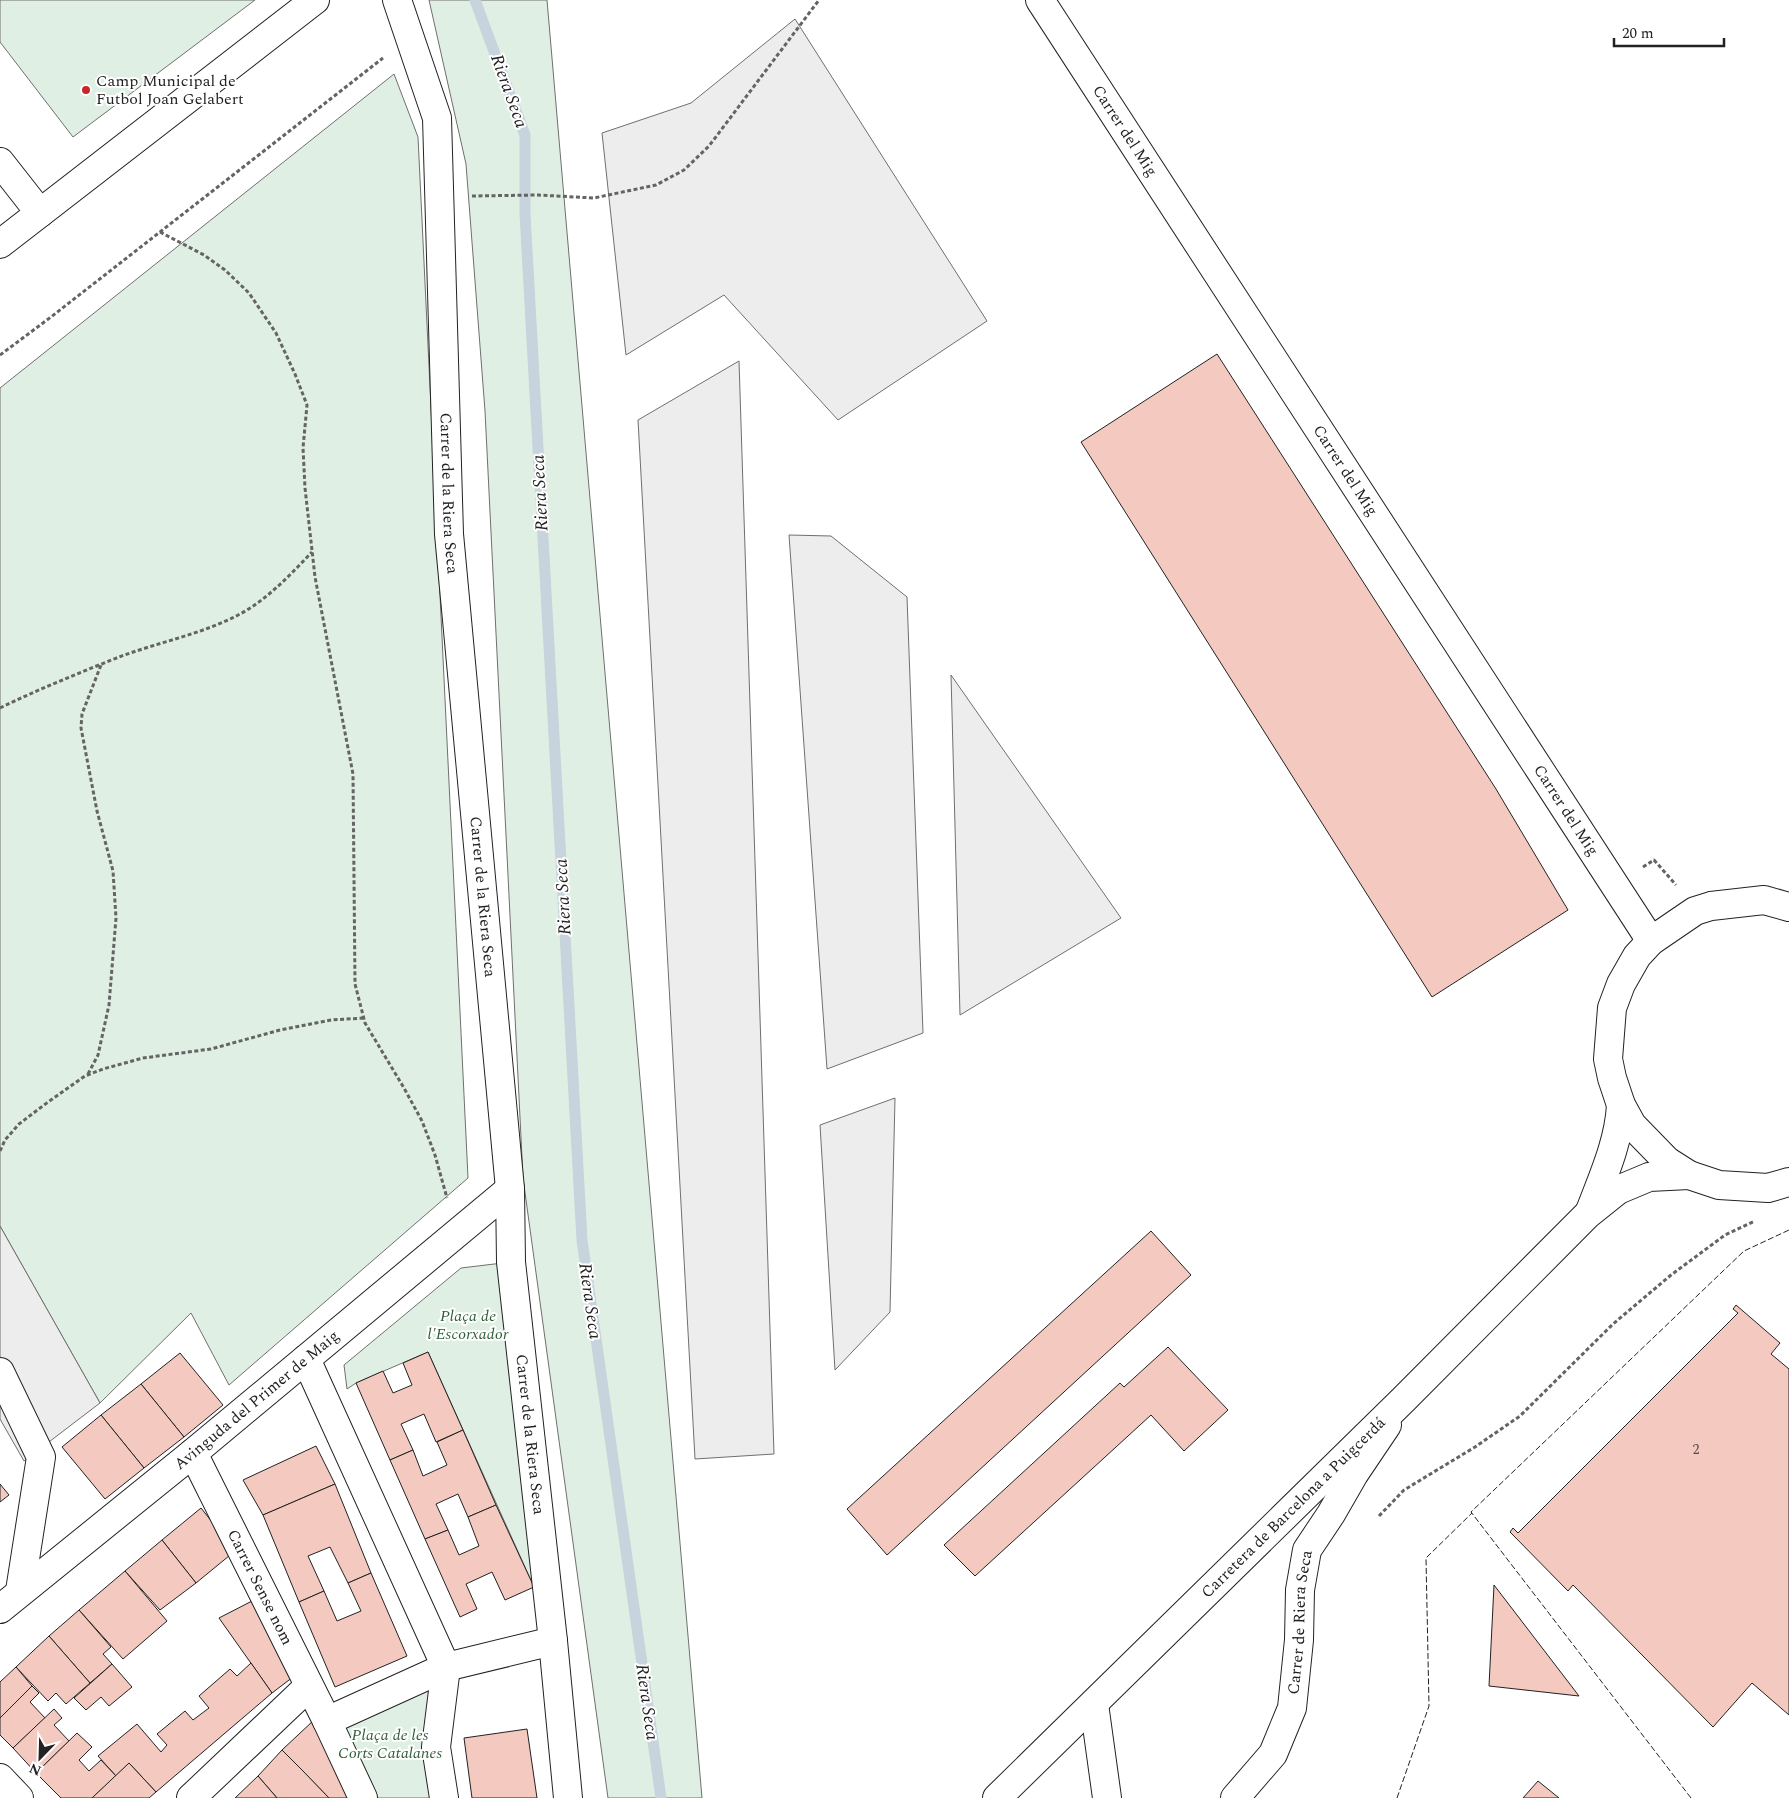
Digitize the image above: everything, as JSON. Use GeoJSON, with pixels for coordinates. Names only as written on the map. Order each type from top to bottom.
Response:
{"type":"FeatureCollection","features":[{"type":"Feature","properties":{"kind":"street"},"geometry":{"type":"LineString","coordinates":[[0,244],[315,0]]}},
{"type":"Feature","properties":{"kind":"street","name":"Carrer de la Riera Seca"},"geometry":{"type":"LineString","coordinates":[[397,0],[437,118],[449,534],[510,1189],[511,1262],[553,1641],[568,1798]]}},
{"type":"Feature","properties":{"kind":"street","name":"Carrer del Mig"},"geometry":{"type":"LineString","coordinates":[[1040,0],[1651,941]]}},
{"type":"Feature","properties":{"kind":"street"},"geometry":{"type":"LineString","coordinates":[[0,162],[40,213]]}},
{"type":"Feature","properties":{"kind":"street"},"geometry":{"type":"LineString","coordinates":[[1782,1187],[1719,1185],[1689,1174],[1667,1161],[1632,1125],[1621,1105],[1608,1059],[1612,1008],[1621,984],[1637,956],[1651,941],[1695,911],[1712,906],[1764,900],[1789,907]]}},
{"type":"Feature","properties":{"kind":"street","name":"Carretera de Barcelona a Puigcerdá"},"geometry":{"type":"LineString","coordinates":[[1588,1214],[1608,1164],[1620,1124],[1621,1105]]}},
{"type":"Feature","properties":{"kind":"street","name":"Carretera de Barcelona a Puigcerdá"},"geometry":{"type":"LineString","coordinates":[[997,1798],[1404,1399],[1588,1214],[1618,1190],[1649,1177],[1689,1174]]}},
{"type":"Feature","properties":{"kind":"street","name":"Avinguda del Primer de Maig"},"geometry":{"type":"LineString","coordinates":[[10,1600],[193,1453],[510,1189]]}},
{"type":"Feature","properties":{"kind":"street"},"geometry":{"type":"LineString","coordinates":[[306,1359],[446,1667],[436,1747],[444,1798]]}},
{"type":"Feature","properties":{"kind":"street"},"geometry":{"type":"LineString","coordinates":[[0,1372],[40,1457],[10,1600]]}},
{"type":"Feature","properties":{"kind":"street","name":"Carrer de Riera Seca"},"geometry":{"type":"LineString","coordinates":[[1235,1798],[1273,1754],[1292,1708],[1299,1640],[1300,1590],[1307,1550],[1332,1514],[1354,1474],[1404,1399]]}},
{"type":"Feature","properties":{"kind":"street","name":"Carrer Sense nom"},"geometry":{"type":"LineString","coordinates":[[193,1453],[363,1798]]}},
{"type":"Feature","properties":{"kind":"street"},"geometry":{"type":"LineString","coordinates":[[326,1722],[446,1667],[553,1641]]}},
{"type":"Feature","properties":{"kind":"street"},"geometry":{"type":"LineString","coordinates":[[192,1798],[309,1686]]}},
{"type":"Feature","properties":{"kind":"street"},"geometry":{"type":"LineString","coordinates":[[1094,1704],[1107,1798]]}},
{"type":"Feature","properties":{"kind":"street"},"geometry":{"type":"LineString","coordinates":[[0,1778],[19,1798]]}},
{"type":"Feature","properties":{"kind":"path"},"geometry":{"type":"LineString","coordinates":[[439,196],[538,195],[594,198],[656,185],[684,170],[709,146],[819,0]]}},
{"type":"Feature","properties":{"kind":"path"},"geometry":{"type":"LineString","coordinates":[[0,355],[410,39]]}},
{"type":"Feature","properties":{"kind":"path"},"geometry":{"type":"LineString","coordinates":[[160,232],[204,255],[226,270],[249,293],[276,333],[295,374],[306,405],[303,448],[304,478],[315,578],[353,774],[355,984],[365,1023],[422,1121],[437,1162],[454,1235]]}},
{"type":"Feature","properties":{"kind":"path"},"geometry":{"type":"LineString","coordinates":[[0,708],[85,669],[205,628],[241,613],[291,575],[312,552]]}},
{"type":"Feature","properties":{"kind":"path"},"geometry":{"type":"LineString","coordinates":[[88,1074],[98,1055],[109,1005],[116,918],[113,871],[96,811],[81,728],[82,714],[101,665]]}},
{"type":"Feature","properties":{"kind":"path"},"geometry":{"type":"LineString","coordinates":[[0,1151],[5,1140],[19,1124],[88,1074],[143,1058],[211,1048],[280,1030],[331,1020],[364,1018]]}},
{"type":"Feature","properties":{"kind":"path"},"geometry":{"type":"LineString","coordinates":[[1379,1516],[1404,1490],[1476,1446],[1520,1416],[1613,1324],[1671,1275],[1725,1235],[1760,1218]]}},
{"type":"Feature","properties":{"kind":"green space","name":"Camp Municipal de Futbol Joan Gelabert"},"geometry":{"type":"Polygon","coordinates":[[[0,0],[255,0],[73,137],[0,42],[0,0]]]}},
{"type":"Feature","properties":{"kind":"green space"},"geometry":{"type":"Polygon","coordinates":[[[429,0],[547,0],[702,1798],[608,1798],[523,1178],[485,411],[466,164],[429,0]]]}},
{"type":"Feature","properties":{"kind":"green space"},"geometry":{"type":"Polygon","coordinates":[[[394,74],[418,137],[468,1178],[229,1385],[191,1313],[100,1403],[0,1226],[0,388],[394,74]]]}},
{"type":"Feature","properties":{"kind":"green space","name":"Plaça de l'Escorxador"},"geometry":{"type":"Polygon","coordinates":[[[511,1262],[534,1587],[428,1352],[356,1383],[347,1389],[344,1365],[461,1268],[511,1262]]]}},
{"type":"Feature","properties":{"kind":"green space","name":"Plaça de les Corts Catalanes"},"geometry":{"type":"Polygon","coordinates":[[[446,1667],[444,1798],[363,1798],[327,1721],[446,1667]]]}},
{"type":"Feature","properties":{"kind":"shaded area"},"geometry":{"type":"Polygon","coordinates":[[[795,19],[987,321],[838,420],[724,295],[626,355],[602,133],[691,103],[795,19]]]}},
{"type":"Feature","properties":{"kind":"shaded area"},"geometry":{"type":"Polygon","coordinates":[[[739,361],[774,1454],[695,1459],[638,420],[739,361]]]}},
{"type":"Feature","properties":{"kind":"shaded area"},"geometry":{"type":"Polygon","coordinates":[[[789,535],[831,536],[907,597],[923,1033],[827,1069],[789,535]]]}},
{"type":"Feature","properties":{"kind":"shaded area"},"geometry":{"type":"Polygon","coordinates":[[[951,675],[1121,918],[960,1015],[951,675]]]}},
{"type":"Feature","properties":{"kind":"shaded area"},"geometry":{"type":"Polygon","coordinates":[[[895,1098],[890,1312],[835,1370],[820,1125],[895,1098]]]}},
{"type":"Feature","properties":{"kind":"shaded area"},"geometry":{"type":"Polygon","coordinates":[[[0,1226],[100,1403],[24,1461],[0,1419],[0,1226]]]}},
{"type":"Feature","properties":{"kind":"building"},"geometry":{"type":"Polygon","coordinates":[[[1217,354],[1496,789],[1568,910],[1432,997],[1081,442],[1217,354]]]}},
{"type":"Feature","properties":{"kind":"building"},"geometry":{"type":"Polygon","coordinates":[[[1151,1231],[1191,1275],[887,1555],[847,1509],[1151,1231]]]}},
{"type":"Feature","properties":{"kind":"building"},"geometry":{"type":"Polygon","coordinates":[[[1736,1305],[1780,1343],[1771,1354],[1789,1369],[1789,1715],[1752,1683],[1713,1727],[1573,1585],[1568,1591],[1510,1532],[1513,1528],[1518,1533],[1738,1313],[1733,1309],[1736,1305]]]}},
{"type":"Feature","properties":{"kind":"building"},"geometry":{"type":"Polygon","coordinates":[[[1168,1347],[1228,1410],[1184,1451],[1151,1415],[975,1576],[944,1545],[1120,1383],[1124,1387],[1168,1347]]]}},
{"type":"Feature","properties":{"kind":"building"},"geometry":{"type":"Polygon","coordinates":[[[428,1352],[463,1430],[436,1442],[424,1414],[401,1424],[413,1450],[390,1460],[356,1383],[383,1371],[393,1393],[412,1385],[403,1363],[428,1352]]]}},
{"type":"Feature","properties":{"kind":"building"},"geometry":{"type":"Polygon","coordinates":[[[180,1353],[223,1405],[184,1437],[141,1384],[180,1353]]]}},
{"type":"Feature","properties":{"kind":"building"},"geometry":{"type":"Polygon","coordinates":[[[141,1384],[184,1437],[144,1468],[101,1415],[141,1384]]]}},
{"type":"Feature","properties":{"kind":"building"},"geometry":{"type":"Polygon","coordinates":[[[101,1415],[144,1468],[105,1499],[62,1447],[101,1415]]]}},
{"type":"Feature","properties":{"kind":"building"},"geometry":{"type":"Polygon","coordinates":[[[463,1430],[496,1505],[468,1517],[458,1494],[436,1504],[448,1530],[425,1539],[390,1460],[413,1450],[423,1476],[447,1465],[437,1442],[463,1430]]]}},
{"type":"Feature","properties":{"kind":"building"},"geometry":{"type":"Polygon","coordinates":[[[316,1446],[335,1484],[263,1515],[243,1480],[316,1446]]]}},
{"type":"Feature","properties":{"kind":"building"},"geometry":{"type":"Polygon","coordinates":[[[0,1484],[9,1495],[0,1502],[0,1484]]]}},
{"type":"Feature","properties":{"kind":"building"},"geometry":{"type":"Polygon","coordinates":[[[335,1484],[371,1573],[348,1583],[330,1547],[308,1556],[324,1591],[299,1602],[263,1515],[335,1484]]]}},
{"type":"Feature","properties":{"kind":"building"},"geometry":{"type":"Polygon","coordinates":[[[496,1505],[534,1587],[505,1600],[492,1572],[466,1584],[477,1609],[460,1617],[425,1539],[448,1530],[459,1555],[479,1546],[468,1517],[496,1505]]]}},
{"type":"Feature","properties":{"kind":"building"},"geometry":{"type":"Polygon","coordinates":[[[201,1508],[235,1551],[196,1583],[162,1540],[201,1508]]]}},
{"type":"Feature","properties":{"kind":"building"},"geometry":{"type":"Polygon","coordinates":[[[162,1540],[196,1583],[160,1610],[125,1571],[162,1540]]]}},
{"type":"Feature","properties":{"kind":"building"},"geometry":{"type":"Polygon","coordinates":[[[125,1571],[167,1621],[123,1659],[79,1610],[125,1571]]]}},
{"type":"Feature","properties":{"kind":"building"},"geometry":{"type":"Polygon","coordinates":[[[371,1573],[407,1656],[335,1687],[299,1602],[324,1591],[337,1621],[361,1611],[348,1583],[371,1573]]]}},
{"type":"Feature","properties":{"kind":"building"},"geometry":{"type":"Polygon","coordinates":[[[1494,1585],[1579,1696],[1489,1686],[1494,1585]]]}},
{"type":"Feature","properties":{"kind":"building"},"geometry":{"type":"Polygon","coordinates":[[[252,1601],[293,1677],[272,1693],[219,1618],[252,1601]]]}},
{"type":"Feature","properties":{"kind":"building"},"geometry":{"type":"Polygon","coordinates":[[[79,1610],[111,1647],[103,1654],[112,1664],[90,1683],[49,1636],[79,1610]]]}},
{"type":"Feature","properties":{"kind":"building"},"geometry":{"type":"Polygon","coordinates":[[[49,1636],[90,1683],[66,1704],[56,1693],[48,1701],[16,1667],[49,1636]]]}},
{"type":"Feature","properties":{"kind":"building"},"geometry":{"type":"Polygon","coordinates":[[[251,1663],[272,1693],[156,1792],[129,1763],[116,1776],[98,1756],[137,1724],[161,1752],[167,1745],[157,1734],[185,1711],[193,1720],[209,1708],[199,1696],[230,1669],[237,1676],[251,1663]]]}},
{"type":"Feature","properties":{"kind":"building"},"geometry":{"type":"Polygon","coordinates":[[[112,1664],[132,1687],[109,1706],[101,1697],[86,1710],[74,1698],[112,1664]]]}},
{"type":"Feature","properties":{"kind":"building"},"geometry":{"type":"Polygon","coordinates":[[[16,1667],[32,1686],[0,1718],[0,1682],[16,1667]]]}},
{"type":"Feature","properties":{"kind":"building"},"geometry":{"type":"Polygon","coordinates":[[[32,1686],[39,1693],[30,1702],[45,1718],[13,1748],[0,1735],[0,1718],[32,1686]]]}},
{"type":"Feature","properties":{"kind":"building"},"geometry":{"type":"Polygon","coordinates":[[[54,1709],[62,1718],[54,1725],[69,1741],[36,1773],[13,1748],[54,1709]]]}},
{"type":"Feature","properties":{"kind":"building"},"geometry":{"type":"Polygon","coordinates":[[[314,1720],[361,1798],[329,1798],[282,1750],[314,1720]]]}},
{"type":"Feature","properties":{"kind":"building"},"geometry":{"type":"Polygon","coordinates":[[[527,1729],[537,1798],[472,1798],[464,1738],[527,1729]]]}},
{"type":"Feature","properties":{"kind":"building"},"geometry":{"type":"Polygon","coordinates":[[[77,1733],[92,1747],[79,1760],[89,1771],[101,1760],[116,1776],[92,1798],[61,1798],[36,1773],[77,1733]]]}},
{"type":"Feature","properties":{"kind":"building"},"geometry":{"type":"Polygon","coordinates":[[[282,1750],[329,1798],[277,1798],[258,1776],[282,1750]]]}},
{"type":"Feature","properties":{"kind":"building"},"geometry":{"type":"Polygon","coordinates":[[[129,1763],[156,1792],[149,1798],[92,1798],[129,1763]]]}},
{"type":"Feature","properties":{"kind":"building"},"geometry":{"type":"Polygon","coordinates":[[[258,1776],[277,1798],[235,1798],[258,1776]]]}},
{"type":"Feature","properties":{"kind":"building"},"geometry":{"type":"Polygon","coordinates":[[[1538,1781],[1559,1798],[1523,1798],[1538,1781]]]}},
{"type":"Feature","properties":{"kind":"waterway","name":"Riera Seca"},"geometry":{"type":"LineString","coordinates":[[475,0],[525,135],[525,214],[582,1240],[661,1798]]}},
{"type":"Feature","properties":{"kind":"fence"},"geometry":{"type":"LineString","coordinates":[[1691,1798],[1471,1512],[1744,1251],[1789,1230]]}},
{"type":"Feature","properties":{"kind":"fence"},"geometry":{"type":"LineString","coordinates":[[1397,1798],[1429,1706],[1426,1558],[1472,1513]]}},
{"type":"Feature","properties":{"kind":"place","name":"Camp Municipal de Futbol Joan Gelabert"},"geometry":{"type":"Point","coordinates":[86,90]}}]}
